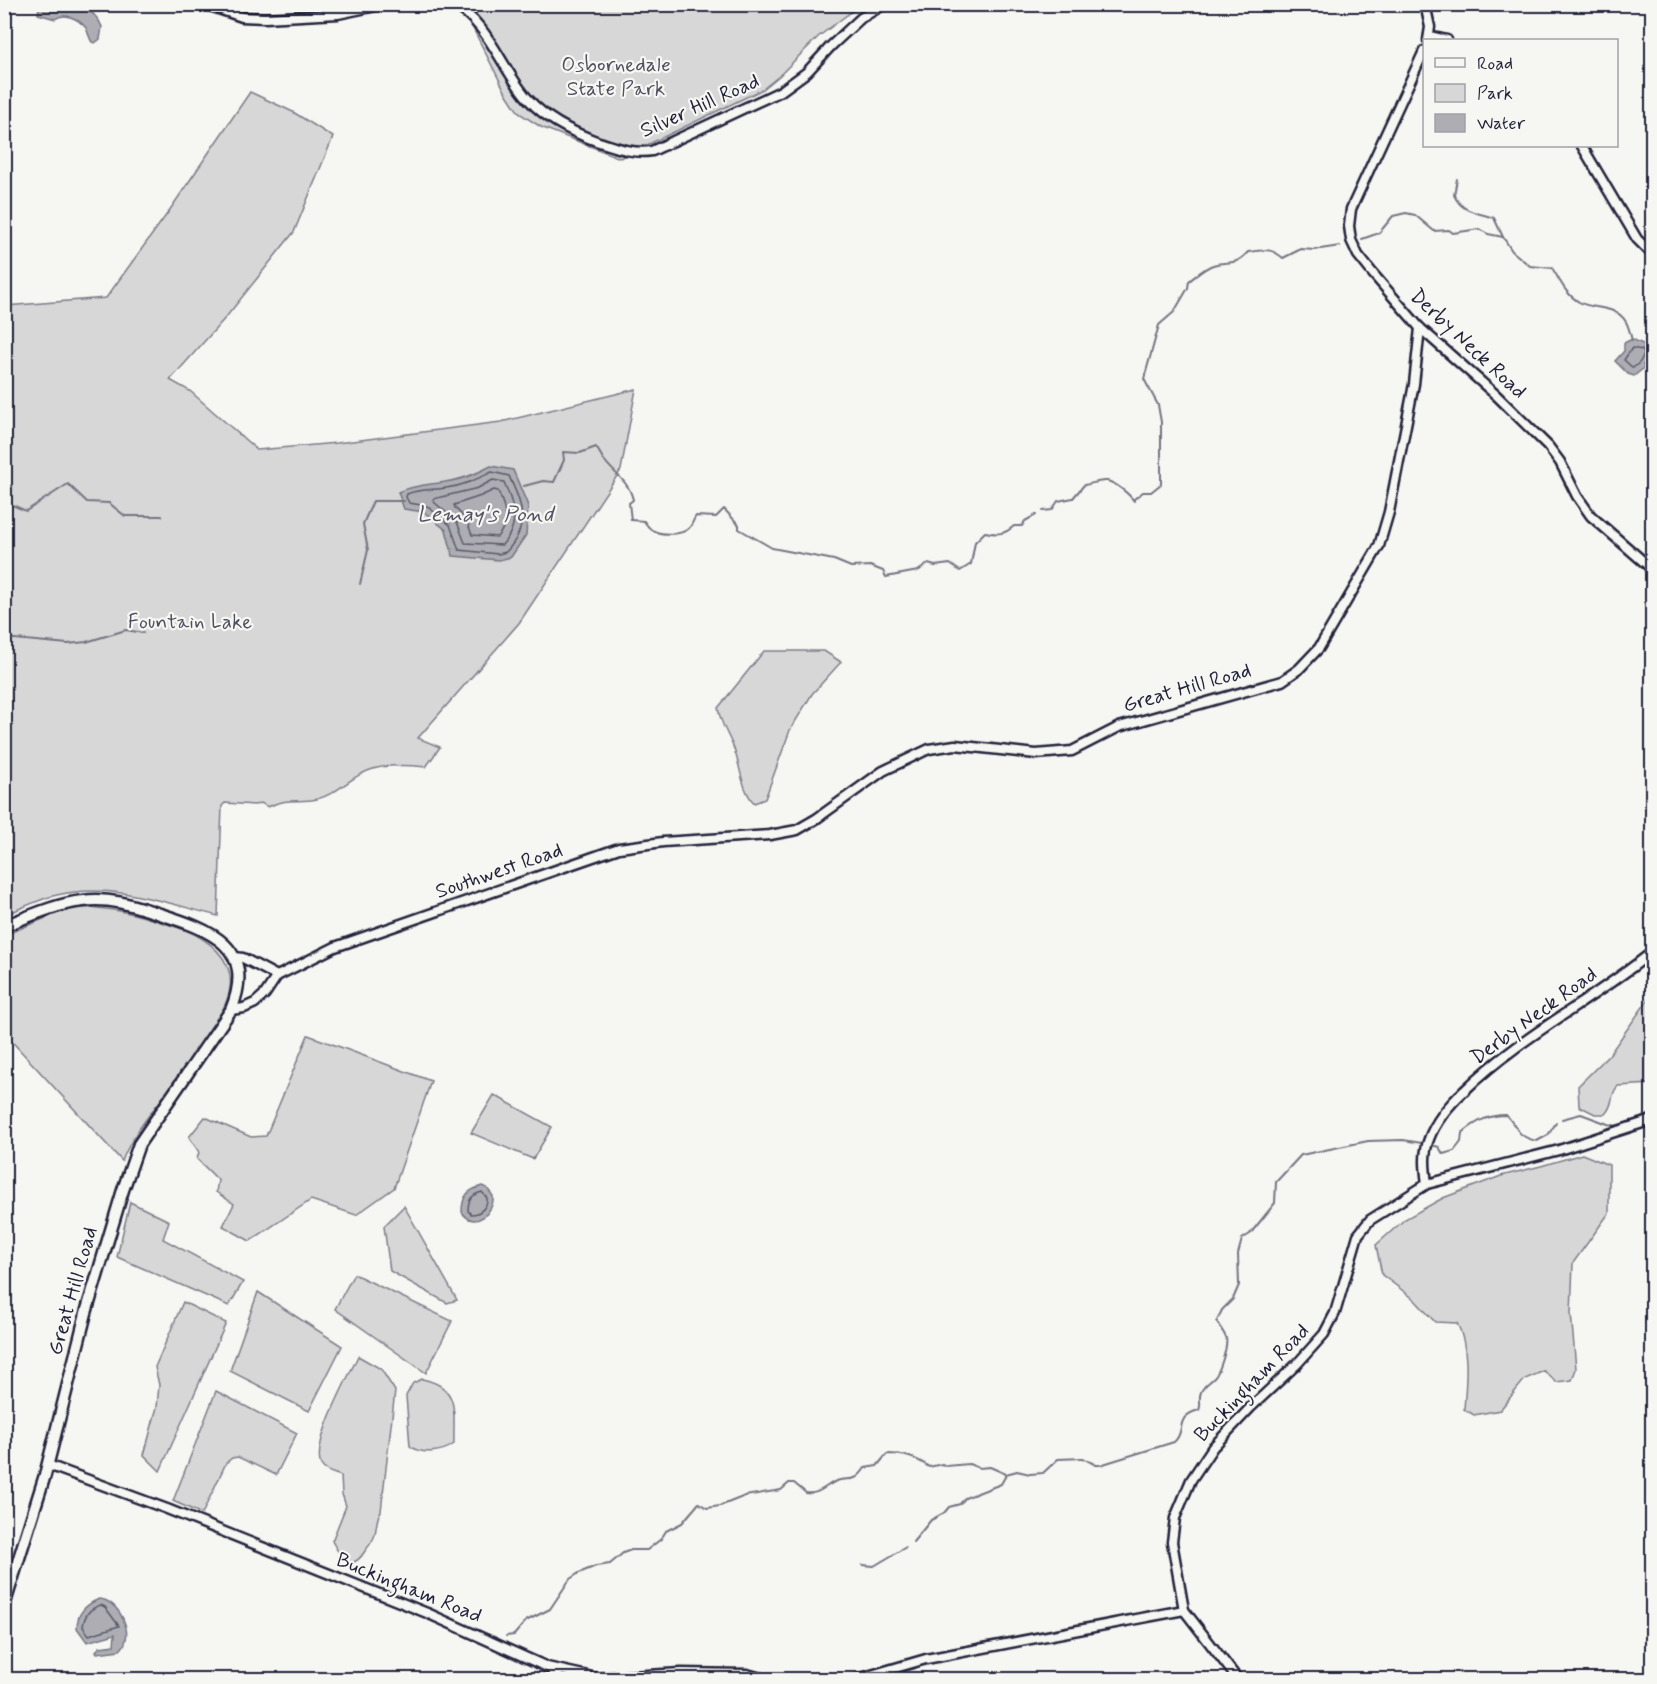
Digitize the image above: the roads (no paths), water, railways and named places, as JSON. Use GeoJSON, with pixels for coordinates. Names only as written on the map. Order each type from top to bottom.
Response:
{"type":"FeatureCollection","features":[{"type":"Feature","properties":{"kind":"main road"},"geometry":{"type":"LineString","coordinates":[[4,926],[66,904],[84,900],[106,900],[141,908],[203,929],[222,941],[234,957]]}},
{"type":"Feature","properties":{"kind":"main road","name":"Great Hill Road"},"geometry":{"type":"LineString","coordinates":[[4,1606],[48,1466],[86,1313],[139,1144],[231,1010],[239,983],[234,957]]}},
{"type":"Feature","properties":{"kind":"street"},"geometry":{"type":"LineString","coordinates":[[204,4],[242,17],[265,18],[338,14],[386,4]]}},
{"type":"Feature","properties":{"kind":"street","name":"Silver Hill Road"},"geometry":{"type":"LineString","coordinates":[[452,4],[472,18],[522,91],[543,112],[583,136],[638,153],[652,151],[781,91],[807,72],[861,18],[885,4]]}},
{"type":"Feature","properties":{"kind":"street"},"geometry":{"type":"LineString","coordinates":[[1425,4],[1429,20],[1429,38]]}},
{"type":"Feature","properties":{"kind":"street","name":"Derby Neck Road"},"geometry":{"type":"LineString","coordinates":[[1423,55],[1351,209],[1349,226],[1355,249],[1420,328],[1540,437],[1560,462],[1577,496],[1591,516],[1653,569]]}},
{"type":"Feature","properties":{"kind":"street"},"geometry":{"type":"LineString","coordinates":[[1583,147],[1637,239],[1653,254]]}},
{"type":"Feature","properties":{"kind":"street","name":"Great Hill Road"},"geometry":{"type":"LineString","coordinates":[[743,837],[797,830],[883,771],[929,749],[956,745],[1036,754],[1072,751],[1119,727],[1282,681],[1299,669],[1319,648],[1379,546],[1389,512],[1414,384],[1420,328]]}},
{"type":"Feature","properties":{"kind":"street","name":"Southwest Road"},"geometry":{"type":"LineString","coordinates":[[231,1010],[244,1008],[255,1002],[265,994],[277,976],[335,947],[619,848],[663,842],[743,837]]}},
{"type":"Feature","properties":{"kind":"street","name":"Derby Neck Road"},"geometry":{"type":"LineString","coordinates":[[1427,1184],[1424,1164],[1429,1140],[1439,1120],[1460,1095],[1523,1042],[1653,952]]}},
{"type":"Feature","properties":{"kind":"street"},"geometry":{"type":"LineString","coordinates":[[234,957],[243,958],[277,976]]}},
{"type":"Feature","properties":{"kind":"street","name":"Buckingham Road"},"geometry":{"type":"LineString","coordinates":[[1184,1610],[1172,1542],[1175,1518],[1191,1480],[1227,1430],[1297,1364],[1324,1334],[1335,1313],[1358,1235],[1363,1227],[1379,1213],[1427,1184],[1559,1150],[1653,1120]]}},
{"type":"Feature","properties":{"kind":"street","name":"Buckingham Road"},"geometry":{"type":"LineString","coordinates":[[48,1466],[168,1509],[428,1613],[547,1667],[596,1679],[681,1673],[747,1674],[768,1680]]}},
{"type":"Feature","properties":{"kind":"street"},"geometry":{"type":"LineString","coordinates":[[854,1680],[926,1659],[1184,1610],[1236,1680]]}},
{"type":"Feature","properties":{"kind":"street"},"geometry":{"type":"LineString","coordinates":[[547,1667],[562,1680]]}},
{"type":"Feature","properties":{"kind":"water"},"geometry":{"type":"Polygon","coordinates":[[[47,4],[79,7],[93,13],[102,27],[100,39],[95,43],[92,42],[86,28],[72,18],[63,16],[55,19],[38,14],[39,7],[47,4]]]}},
{"type":"Feature","properties":{"kind":"water"},"geometry":{"type":"Polygon","coordinates":[[[1632,339],[1645,345],[1650,355],[1644,368],[1634,376],[1628,374],[1615,361],[1624,351],[1624,343],[1632,339]]]}},
{"type":"Feature","properties":{"kind":"water","name":"Lemay's Pond"},"geometry":{"type":"Polygon","coordinates":[[[491,466],[513,470],[528,506],[526,535],[511,557],[499,560],[453,556],[446,530],[424,512],[404,509],[398,492],[463,478],[491,466]]]}},
{"type":"Feature","properties":{"kind":"water"},"geometry":{"type":"Polygon","coordinates":[[[482,1186],[487,1188],[493,1196],[493,1202],[483,1217],[472,1220],[462,1212],[463,1202],[469,1192],[482,1186]]]}},
{"type":"Feature","properties":{"kind":"water"},"geometry":{"type":"Polygon","coordinates":[[[99,1599],[113,1605],[123,1619],[127,1636],[120,1650],[97,1653],[100,1647],[114,1645],[115,1634],[87,1642],[77,1628],[78,1618],[83,1610],[99,1599]]]}},
{"type":"Feature","properties":{"kind":"waterway"},"geometry":{"type":"LineString","coordinates":[[1457,179],[1454,195],[1458,201],[1466,209],[1494,218],[1503,237]]}},
{"type":"Feature","properties":{"kind":"waterway"},"geometry":{"type":"LineString","coordinates":[[1362,239],[1379,233],[1393,216],[1406,213],[1415,215],[1434,231],[1449,230],[1453,233],[1479,229],[1488,234],[1503,237],[1512,251],[1530,266],[1552,268],[1566,291],[1574,299],[1617,313],[1627,324],[1632,340]]}},
{"type":"Feature","properties":{"kind":"waterway"},"geometry":{"type":"LineString","coordinates":[[1043,511],[1052,510],[1058,501],[1073,498],[1084,485],[1096,482],[1107,481],[1114,484],[1134,501],[1143,492],[1151,492],[1161,484],[1161,422],[1158,405],[1144,379],[1159,325],[1174,312],[1188,288],[1189,281],[1210,266],[1239,260],[1248,252],[1270,251],[1283,258],[1301,249],[1314,250],[1340,246]]}},
{"type":"Feature","properties":{"kind":"waterway"},"geometry":{"type":"LineString","coordinates":[[1643,365],[1652,375]]}},
{"type":"Feature","properties":{"kind":"waterway"},"geometry":{"type":"LineString","coordinates":[[524,486],[543,481],[554,482],[564,460],[563,452],[580,453],[596,447],[631,493],[633,500],[629,503],[631,520],[644,521],[654,531],[666,534],[685,531],[696,516],[716,517],[724,509],[739,525],[739,529],[772,548],[834,560],[851,567],[870,566],[883,571],[886,577],[918,571],[928,564],[935,566],[950,564],[960,571],[971,564],[975,542],[985,532],[998,534],[1008,531],[1014,526],[1022,526],[1025,521],[1036,515]]}},
{"type":"Feature","properties":{"kind":"waterway"},"geometry":{"type":"LineString","coordinates":[[4,504],[10,504],[26,511],[68,484],[87,502],[109,503],[125,516],[162,516]]}},
{"type":"Feature","properties":{"kind":"waterway"},"geometry":{"type":"LineString","coordinates":[[360,584],[368,550],[363,524],[373,501],[404,501]]}},
{"type":"Feature","properties":{"kind":"waterway"},"geometry":{"type":"LineString","coordinates":[[4,638],[68,644],[86,642],[126,630],[143,633]]}},
{"type":"Feature","properties":{"kind":"waterway"},"geometry":{"type":"LineString","coordinates":[[1562,1119],[1581,1114],[1617,1126],[1647,1116],[1652,1112]]}},
{"type":"Feature","properties":{"kind":"waterway"},"geometry":{"type":"LineString","coordinates":[[1431,1145],[1439,1147],[1443,1154],[1454,1151],[1461,1142],[1462,1133],[1477,1122],[1493,1116],[1506,1115],[1521,1134],[1537,1141],[1548,1135],[1556,1123]]}},
{"type":"Feature","properties":{"kind":"waterway"},"geometry":{"type":"LineString","coordinates":[[506,1636],[514,1635],[526,1621],[550,1609],[570,1579],[596,1566],[610,1564],[623,1553],[631,1550],[647,1550],[661,1539],[666,1531],[682,1523],[699,1503],[707,1508],[720,1506],[745,1496],[781,1490],[789,1483],[794,1483],[806,1493],[814,1493],[839,1480],[857,1477],[865,1468],[877,1466],[887,1454],[909,1457],[929,1467],[942,1464],[946,1466],[969,1464],[979,1468],[990,1467],[1006,1474],[1017,1471],[1030,1474],[1043,1473],[1058,1459],[1083,1458],[1100,1465],[1174,1442],[1178,1438],[1186,1416],[1199,1410],[1201,1392],[1214,1378],[1221,1365],[1226,1338],[1217,1321],[1222,1310],[1233,1299],[1239,1285],[1238,1254],[1242,1239],[1250,1234],[1275,1203],[1276,1182],[1301,1155],[1368,1141],[1403,1140],[1422,1143]]}},
{"type":"Feature","properties":{"kind":"waterway"},"geometry":{"type":"LineString","coordinates":[[913,1542],[931,1520],[944,1513],[949,1507],[1001,1484],[1006,1475]]}},
{"type":"Feature","properties":{"kind":"waterway"},"geometry":{"type":"LineString","coordinates":[[863,1565],[874,1566],[906,1547]]}},
{"type":"Feature","properties":{"kind":"park label","name":"Osbornedale State Park"},"geometry":{"type":"Point","coordinates":[616,77]}},
{"type":"Feature","properties":{"kind":"park label","name":"Fountain Lake"},"geometry":{"type":"Point","coordinates":[190,622]}}]}
